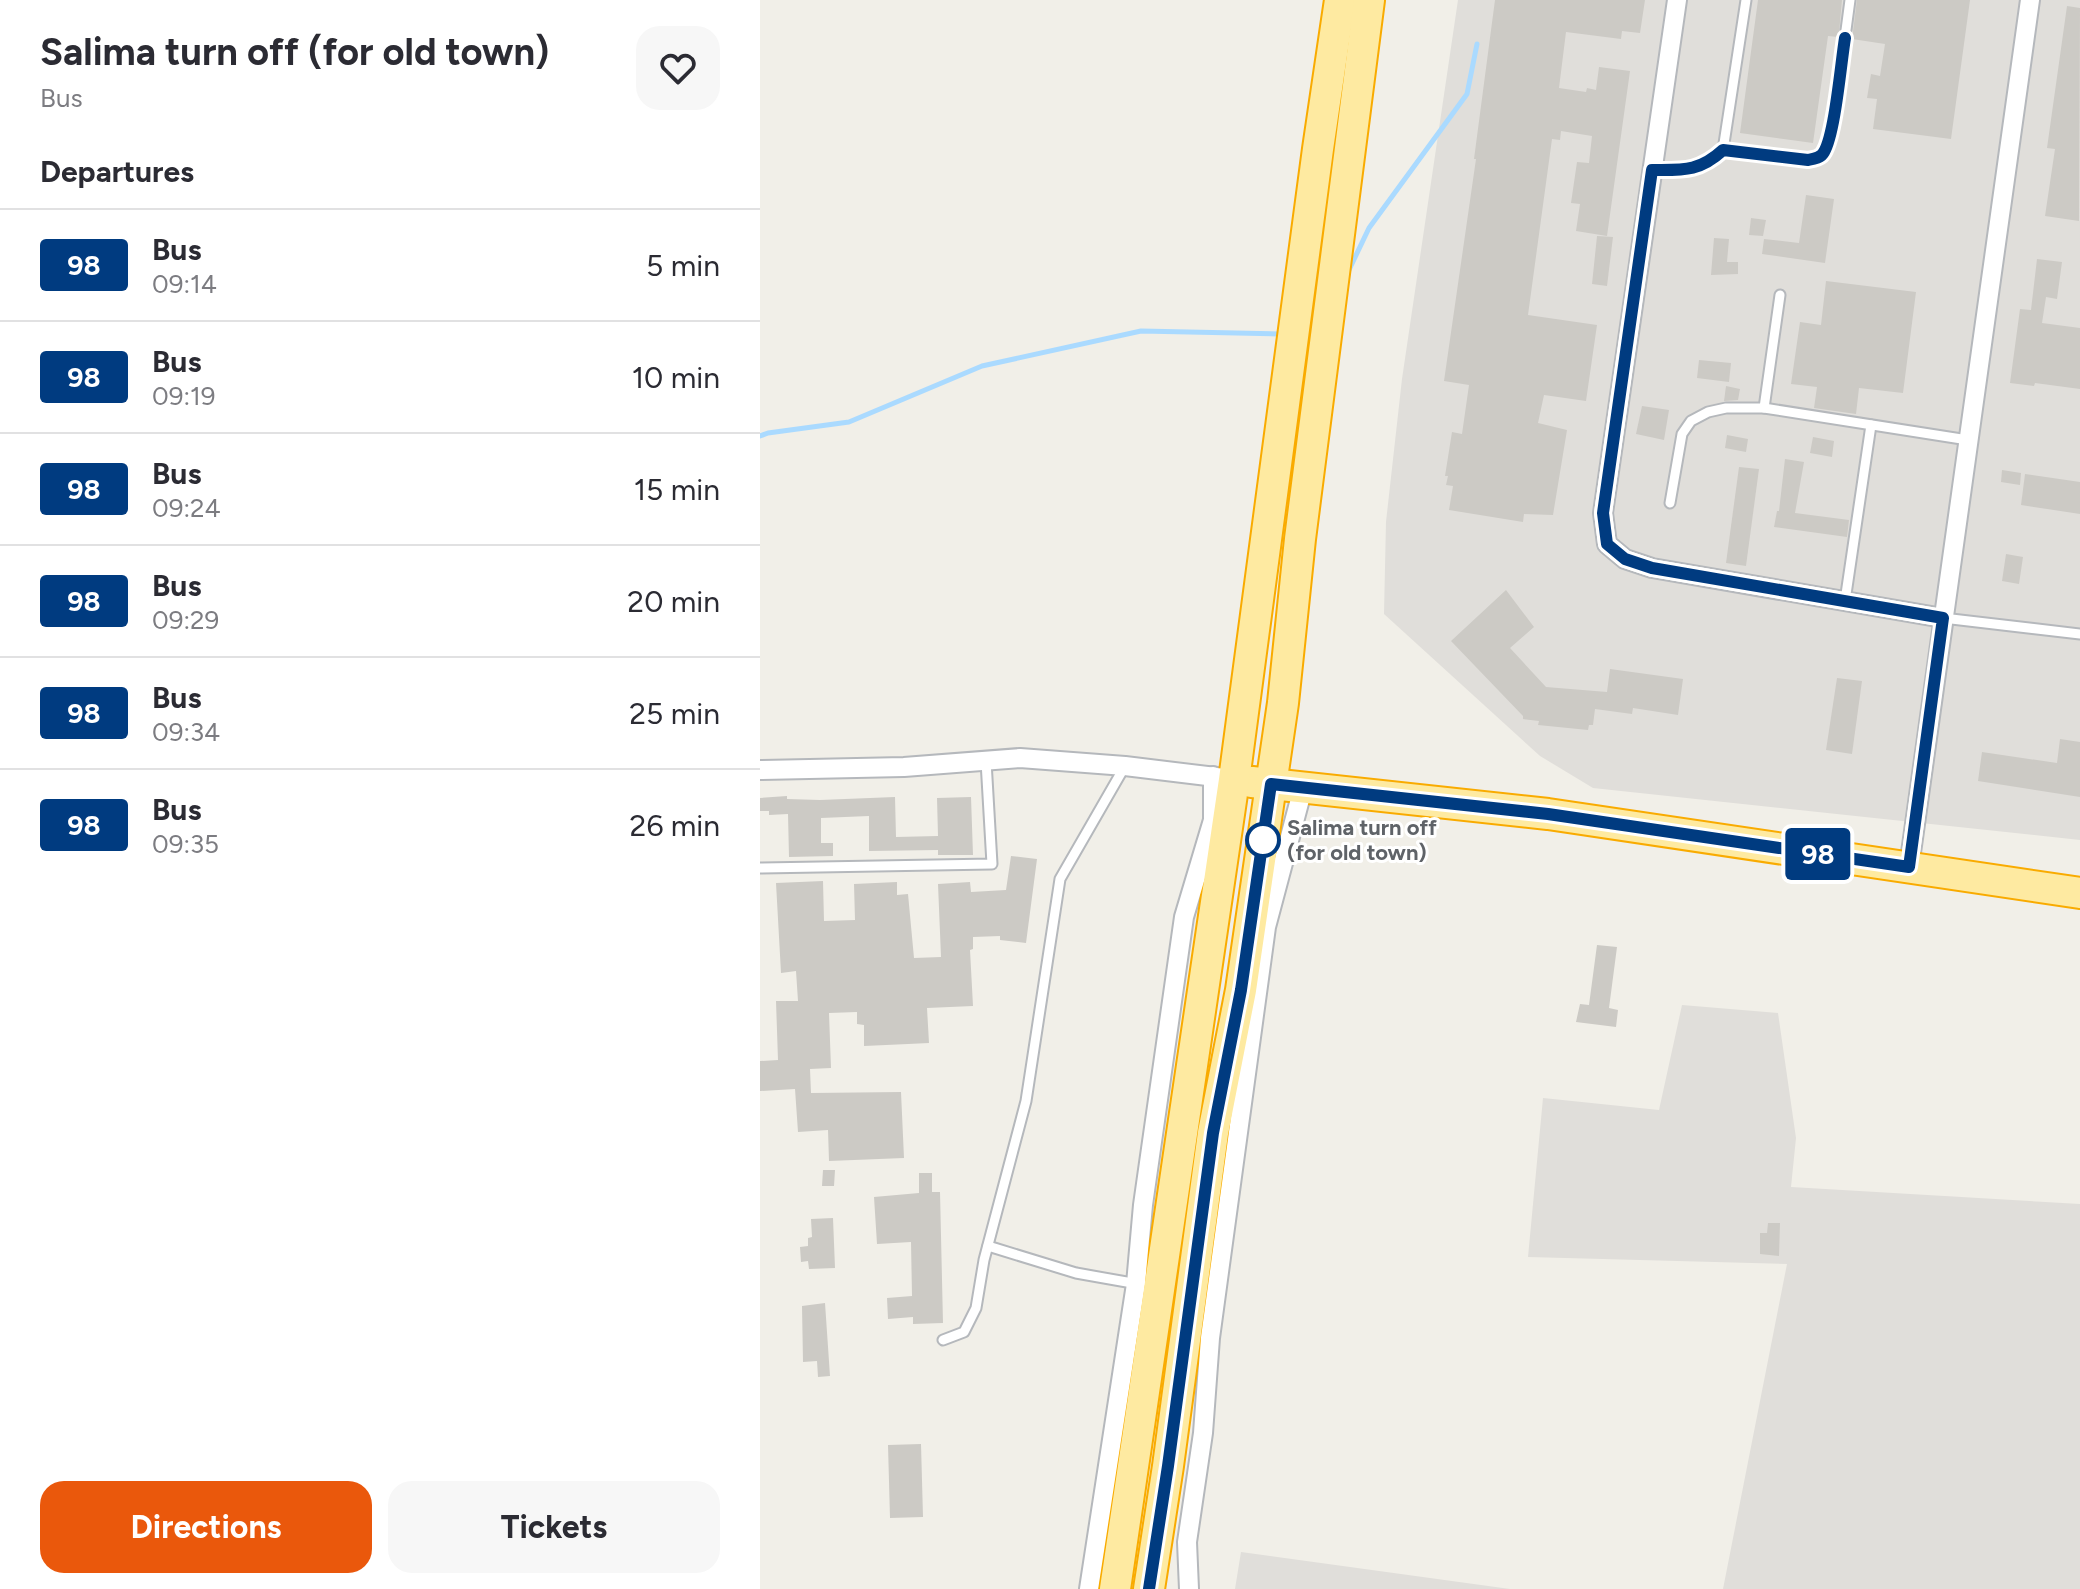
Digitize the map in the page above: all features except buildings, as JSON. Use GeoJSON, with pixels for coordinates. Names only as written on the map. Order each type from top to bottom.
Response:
{"type":"FeatureCollection","features":[{"type":"Feature","properties":{"kind":"highway"},"geometry":{"type":"LineString","coordinates":[[1115,1589],[1149,1286],[1340,0]]}},
{"type":"Feature","properties":{"kind":"highway"},"geometry":{"type":"LineString","coordinates":[[1149,1589],[1213,1133],[1241,990],[1283,703],[1300,539],[1369,0]]}},
{"type":"Feature","properties":{"kind":"highway"},"geometry":{"type":"LineString","coordinates":[[1224,778],[1548,814],[2080,893]]}},
{"type":"Feature","properties":{"kind":"street"},"geometry":{"type":"LineString","coordinates":[[1677,0],[1603,513],[1607,544],[1625,559],[1652,568],[1943,618]]}},
{"type":"Feature","properties":{"kind":"street"},"geometry":{"type":"LineString","coordinates":[[1909,867],[2030,0]]}},
{"type":"Feature","properties":{"kind":"street"},"geometry":{"type":"LineString","coordinates":[[760,770],[904,767],[1020,758],[1224,778]]}},
{"type":"Feature","properties":{"kind":"street"},"geometry":{"type":"LineString","coordinates":[[1189,1589],[1187,1542],[1203,1433],[1210,1338],[1266,927],[1303,788]]}},
{"type":"Feature","properties":{"kind":"street"},"geometry":{"type":"LineString","coordinates":[[1089,1589],[1149,1286]]}},
{"type":"Feature","properties":{"kind":"lane"},"geometry":{"type":"LineString","coordinates":[[1652,170],[1696,168],[1709,163],[1723,150],[1746,0]]}},
{"type":"Feature","properties":{"kind":"lane"},"geometry":{"type":"LineString","coordinates":[[1723,150],[1808,160],[1817,159],[1824,153],[1831,130],[1850,0]]}},
{"type":"Feature","properties":{"kind":"lane"},"geometry":{"type":"LineString","coordinates":[[1764,408],[1780,295]]}},
{"type":"Feature","properties":{"kind":"lane"},"geometry":{"type":"LineString","coordinates":[[1670,503],[1682,434],[1691,421],[1708,412],[1726,408],[1764,408],[1968,440]]}},
{"type":"Feature","properties":{"kind":"lane"},"geometry":{"type":"LineString","coordinates":[[1845,601],[1871,425]]}},
{"type":"Feature","properties":{"kind":"lane"},"geometry":{"type":"LineString","coordinates":[[1943,618],[2080,634]]}},
{"type":"Feature","properties":{"kind":"lane"},"geometry":{"type":"LineString","coordinates":[[760,868],[992,864],[986,761]]}},
{"type":"Feature","properties":{"kind":"lane"},"geometry":{"type":"LineString","coordinates":[[943,1340],[964,1332],[976,1308],[988,1246],[1026,1101],[1060,879],[1125,766]]}},
{"type":"Feature","properties":{"kind":"lane"},"geometry":{"type":"LineString","coordinates":[[988,1246],[1076,1273],[1149,1286]]}},
{"type":"Feature","properties":{"kind":"shaded area"},"geometry":{"type":"Polygon","coordinates":[[[1458,0],[2080,0],[2080,840],[1593,788],[1540,756],[1384,614],[1386,522],[1402,379],[1458,0]]]}},
{"type":"Feature","properties":{"kind":"shaded area"},"geometry":{"type":"Polygon","coordinates":[[[1682,1005],[1778,1013],[1796,1138],[1791,1187],[2080,1204],[2080,1589],[1723,1589],[1787,1264],[1528,1257],[1543,1098],[1659,1110],[1682,1005]]]}},
{"type":"Feature","properties":{"kind":"shaded area"},"geometry":{"type":"Polygon","coordinates":[[[1241,1552],[1510,1589],[1235,1589],[1241,1552]]]}},
{"type":"Feature","properties":{"kind":"waterway"},"geometry":{"type":"LineString","coordinates":[[1348,272],[1369,228],[1467,94],[1477,44]]}},
{"type":"Feature","properties":{"kind":"waterway"},"geometry":{"type":"LineString","coordinates":[[760,436],[849,422],[982,366],[1141,331],[1279,334]]}},
{"type":"Feature","properties":{"kind":"bus line","name":"98"},"geometry":{"type":"LineString","coordinates":[[1149,1589],[1213,1133],[1241,990],[1271,784],[1548,814],[1909,867],[1943,618],[1652,568],[1625,559],[1607,544],[1603,513],[1652,170],[1696,168],[1709,163],[1723,150],[1817,159],[1824,153],[1831,130],[1845,38]]}},
{"type":"Feature","properties":{"kind":"place","name":"Salima turn off (for old town)"},"geometry":{"type":"Point","coordinates":[1263,840]}}]}
